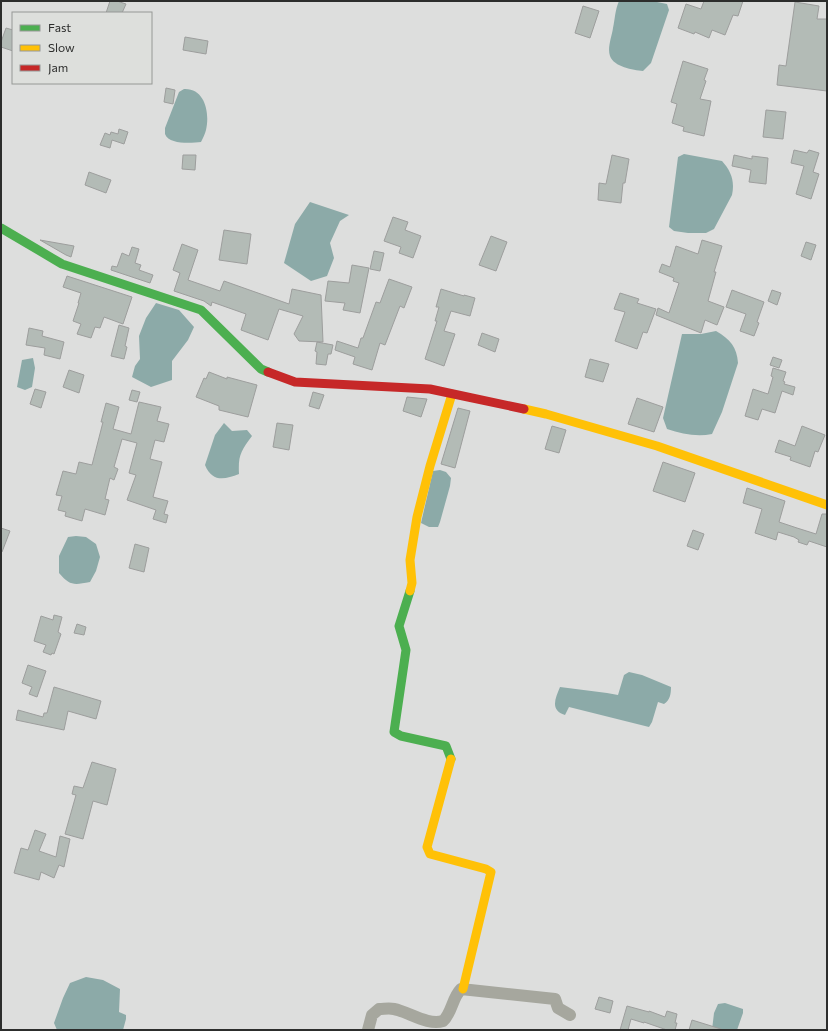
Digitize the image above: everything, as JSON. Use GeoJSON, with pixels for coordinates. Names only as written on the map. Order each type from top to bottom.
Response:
{"type":"FeatureCollection","features":[{"type":"Feature","properties":{"kind":"street"},"geometry":{"type":"LineString","coordinates":[[1,228],[62,264],[201,310],[261,369],[295,382],[430,389],[546,414],[657,446],[827,504]]}},
{"type":"Feature","properties":{"kind":"street"},"geometry":{"type":"LineString","coordinates":[[452,394],[430,466],[417,517],[410,560],[412,584],[399,626],[406,643],[406,650],[394,732],[401,736],[446,746],[450,753],[451,758],[436,810],[427,847],[428,852],[430,854],[486,869],[491,872],[464,989]]}},
{"type":"Feature","properties":{"kind":"street"},"geometry":{"type":"LineString","coordinates":[[368,1030],[372,1015],[379,1009],[394,1009],[432,1022],[443,1022],[457,993],[461,989],[555,999],[558,1008],[570,1015]]}},
{"type":"Feature","properties":{"kind":"water"},"geometry":{"type":"Polygon","coordinates":[[[619,1],[652,1],[667,4],[669,10],[651,63],[643,71],[629,69],[615,63],[610,56],[609,46],[619,1]]]}},
{"type":"Feature","properties":{"kind":"water"},"geometry":{"type":"Polygon","coordinates":[[[184,89],[197,93],[201,97],[206,109],[206,132],[201,142],[176,142],[167,138],[165,134],[165,128],[179,92],[184,89]]]}},
{"type":"Feature","properties":{"kind":"water"},"geometry":{"type":"Polygon","coordinates":[[[684,154],[722,161],[732,176],[732,195],[714,229],[706,233],[674,231],[669,227],[678,157],[684,154]]]}},
{"type":"Feature","properties":{"kind":"water"},"geometry":{"type":"Polygon","coordinates":[[[310,202],[349,215],[340,221],[330,243],[334,258],[327,276],[311,281],[284,263],[295,224],[310,202]]]}},
{"type":"Feature","properties":{"kind":"water"},"geometry":{"type":"Polygon","coordinates":[[[156,303],[179,310],[194,327],[188,340],[172,361],[172,380],[151,387],[132,377],[135,366],[140,359],[139,336],[146,318],[156,303]]]}},
{"type":"Feature","properties":{"kind":"water"},"geometry":{"type":"Polygon","coordinates":[[[716,331],[729,340],[732,344],[736,352],[738,363],[722,412],[712,434],[690,434],[667,429],[663,418],[682,334],[701,334],[716,331]]]}},
{"type":"Feature","properties":{"kind":"water"},"geometry":{"type":"Polygon","coordinates":[[[33,358],[35,368],[32,387],[25,390],[17,387],[22,360],[33,358]]]}},
{"type":"Feature","properties":{"kind":"water"},"geometry":{"type":"Polygon","coordinates":[[[224,423],[232,431],[247,430],[252,436],[241,454],[239,474],[228,478],[219,478],[211,474],[205,465],[215,435],[224,423]]]}},
{"type":"Feature","properties":{"kind":"water"},"geometry":{"type":"Polygon","coordinates":[[[440,470],[446,472],[451,478],[450,486],[438,527],[429,527],[421,523],[433,471],[440,470]]]}},
{"type":"Feature","properties":{"kind":"water"},"geometry":{"type":"Polygon","coordinates":[[[68,537],[86,537],[96,544],[100,557],[96,571],[90,582],[80,584],[73,584],[69,582],[59,573],[59,556],[68,537]]]}},
{"type":"Feature","properties":{"kind":"water"},"geometry":{"type":"Polygon","coordinates":[[[629,672],[642,675],[671,687],[668,701],[664,704],[658,702],[649,727],[569,707],[565,715],[557,710],[555,700],[560,687],[618,695],[624,675],[629,672]]]}},
{"type":"Feature","properties":{"kind":"water"},"geometry":{"type":"Polygon","coordinates":[[[86,977],[103,980],[120,989],[119,1012],[126,1015],[123,1030],[57,1030],[54,1023],[70,983],[86,977]]]}},
{"type":"Feature","properties":{"kind":"water"},"geometry":{"type":"Polygon","coordinates":[[[725,1003],[743,1009],[737,1030],[712,1030],[714,1013],[718,1004],[725,1003]]]}},
{"type":"Feature","properties":{"kind":"building"},"geometry":{"type":"Polygon","coordinates":[[[110,1],[117,1],[126,4],[122,12],[106,12],[110,1]]]}},
{"type":"Feature","properties":{"kind":"building"},"geometry":{"type":"Polygon","coordinates":[[[704,1],[743,1],[738,16],[733,15],[725,35],[712,30],[709,38],[695,32],[694,34],[678,28],[686,4],[701,9],[704,1]]]}},
{"type":"Feature","properties":{"kind":"building"},"geometry":{"type":"Polygon","coordinates":[[[795,2],[819,6],[817,19],[827,19],[827,91],[777,85],[779,65],[786,66],[795,2]]]}},
{"type":"Feature","properties":{"kind":"building"},"geometry":{"type":"Polygon","coordinates":[[[583,6],[599,11],[590,38],[575,33],[583,6]]]}},
{"type":"Feature","properties":{"kind":"building"},"geometry":{"type":"Polygon","coordinates":[[[6,28],[12,30],[12,51],[1,47],[1,42],[6,28]]]}},
{"type":"Feature","properties":{"kind":"building"},"geometry":{"type":"Polygon","coordinates":[[[185,37],[208,41],[206,54],[183,50],[185,37]]]}},
{"type":"Feature","properties":{"kind":"building"},"geometry":{"type":"Polygon","coordinates":[[[683,61],[708,69],[700,99],[711,101],[704,136],[683,131],[684,127],[672,123],[677,104],[671,102],[683,61]]]}},
{"type":"Feature","properties":{"kind":"building"},"geometry":{"type":"Polygon","coordinates":[[[166,88],[175,90],[173,104],[164,102],[166,88]]]}},
{"type":"Feature","properties":{"kind":"building"},"geometry":{"type":"Polygon","coordinates":[[[766,110],[786,112],[783,139],[763,137],[766,110]]]}},
{"type":"Feature","properties":{"kind":"building"},"geometry":{"type":"Polygon","coordinates":[[[119,129],[128,132],[124,144],[112,140],[110,148],[100,145],[105,133],[110,135],[111,132],[118,134],[119,129]]]}},
{"type":"Feature","properties":{"kind":"building"},"geometry":{"type":"Polygon","coordinates":[[[794,150],[807,153],[809,150],[819,153],[813,172],[819,174],[811,199],[796,194],[804,166],[791,163],[794,150]]]}},
{"type":"Feature","properties":{"kind":"building"},"geometry":{"type":"Polygon","coordinates":[[[183,155],[196,155],[195,170],[182,169],[183,155]]]}},
{"type":"Feature","properties":{"kind":"building"},"geometry":{"type":"Polygon","coordinates":[[[612,155],[629,159],[625,183],[623,183],[621,203],[598,200],[599,183],[606,184],[612,155]]]}},
{"type":"Feature","properties":{"kind":"building"},"geometry":{"type":"Polygon","coordinates":[[[734,155],[752,159],[752,156],[768,158],[766,184],[749,182],[751,170],[732,166],[734,155]]]}},
{"type":"Feature","properties":{"kind":"building"},"geometry":{"type":"Polygon","coordinates":[[[89,172],[111,180],[106,193],[85,185],[89,172]]]}},
{"type":"Feature","properties":{"kind":"building"},"geometry":{"type":"Polygon","coordinates":[[[393,217],[408,222],[405,230],[421,236],[413,258],[399,253],[401,247],[384,241],[393,217]]]}},
{"type":"Feature","properties":{"kind":"building"},"geometry":{"type":"Polygon","coordinates":[[[224,230],[251,234],[247,264],[219,260],[224,230]]]}},
{"type":"Feature","properties":{"kind":"building"},"geometry":{"type":"Polygon","coordinates":[[[491,236],[507,242],[496,271],[479,265],[491,236]]]}},
{"type":"Feature","properties":{"kind":"building"},"geometry":{"type":"Polygon","coordinates":[[[40,240],[74,246],[71,257],[66,255],[40,240]]]}},
{"type":"Feature","properties":{"kind":"building"},"geometry":{"type":"Polygon","coordinates":[[[702,240],[722,246],[714,272],[716,272],[708,301],[724,307],[717,325],[705,320],[701,333],[656,315],[658,308],[669,313],[679,283],[673,281],[674,278],[659,272],[662,264],[670,267],[676,246],[698,254],[702,240]]]}},
{"type":"Feature","properties":{"kind":"building"},"geometry":{"type":"Polygon","coordinates":[[[806,242],[816,245],[811,260],[801,256],[806,242]]]}},
{"type":"Feature","properties":{"kind":"building"},"geometry":{"type":"Polygon","coordinates":[[[182,244],[198,250],[188,280],[220,291],[224,281],[289,304],[292,289],[321,295],[323,342],[299,341],[294,334],[303,316],[279,309],[268,340],[241,330],[246,314],[212,302],[211,306],[204,301],[174,291],[180,273],[173,270],[182,244]]]}},
{"type":"Feature","properties":{"kind":"building"},"geometry":{"type":"Polygon","coordinates":[[[132,247],[139,249],[135,263],[141,265],[139,270],[153,275],[150,283],[111,270],[112,266],[117,267],[122,253],[129,256],[132,247]]]}},
{"type":"Feature","properties":{"kind":"building"},"geometry":{"type":"Polygon","coordinates":[[[374,251],[384,253],[380,271],[370,269],[374,251]]]}},
{"type":"Feature","properties":{"kind":"building"},"geometry":{"type":"Polygon","coordinates":[[[352,265],[369,268],[360,313],[343,310],[345,303],[325,301],[328,281],[349,283],[352,265]]]}},
{"type":"Feature","properties":{"kind":"building"},"geometry":{"type":"Polygon","coordinates":[[[67,276],[132,297],[123,324],[104,317],[100,328],[95,327],[91,338],[77,334],[81,324],[73,321],[81,293],[63,287],[67,276]]]}},
{"type":"Feature","properties":{"kind":"building"},"geometry":{"type":"Polygon","coordinates":[[[389,279],[412,287],[404,308],[400,306],[385,345],[380,343],[372,370],[353,364],[355,357],[335,350],[337,341],[358,348],[376,302],[380,303],[389,279]]]}},
{"type":"Feature","properties":{"kind":"building"},"geometry":{"type":"Polygon","coordinates":[[[441,289],[475,298],[470,316],[451,311],[444,331],[455,334],[444,366],[425,359],[437,321],[435,321],[439,307],[436,307],[441,289]]]}},
{"type":"Feature","properties":{"kind":"building"},"geometry":{"type":"Polygon","coordinates":[[[732,290],[764,302],[754,336],[740,331],[746,314],[726,307],[732,290]]]}},
{"type":"Feature","properties":{"kind":"building"},"geometry":{"type":"Polygon","coordinates":[[[772,290],[781,293],[777,305],[768,301],[772,290]]]}},
{"type":"Feature","properties":{"kind":"building"},"geometry":{"type":"Polygon","coordinates":[[[620,293],[639,299],[637,303],[656,309],[647,333],[643,332],[637,349],[615,341],[625,312],[614,309],[620,293]]]}},
{"type":"Feature","properties":{"kind":"building"},"geometry":{"type":"Polygon","coordinates":[[[119,325],[129,328],[124,359],[111,356],[119,325]]]}},
{"type":"Feature","properties":{"kind":"building"},"geometry":{"type":"Polygon","coordinates":[[[29,328],[43,331],[42,336],[64,342],[60,359],[44,355],[45,348],[26,345],[29,328]]]}},
{"type":"Feature","properties":{"kind":"building"},"geometry":{"type":"Polygon","coordinates":[[[482,333],[499,339],[495,352],[478,345],[482,333]]]}},
{"type":"Feature","properties":{"kind":"building"},"geometry":{"type":"Polygon","coordinates":[[[317,342],[333,345],[331,354],[328,354],[326,365],[316,364],[317,352],[315,351],[317,342]]]}},
{"type":"Feature","properties":{"kind":"building"},"geometry":{"type":"Polygon","coordinates":[[[773,357],[782,360],[779,368],[770,365],[773,357]]]}},
{"type":"Feature","properties":{"kind":"building"},"geometry":{"type":"Polygon","coordinates":[[[590,359],[609,364],[603,382],[585,377],[590,359]]]}},
{"type":"Feature","properties":{"kind":"building"},"geometry":{"type":"Polygon","coordinates":[[[773,368],[786,372],[783,381],[785,382],[784,384],[795,387],[793,395],[782,391],[775,413],[762,409],[758,420],[745,416],[753,389],[768,394],[773,377],[771,376],[773,368]]]}},
{"type":"Feature","properties":{"kind":"building"},"geometry":{"type":"Polygon","coordinates":[[[69,370],[84,375],[79,393],[63,387],[69,370]]]}},
{"type":"Feature","properties":{"kind":"building"},"geometry":{"type":"Polygon","coordinates":[[[209,372],[227,379],[227,377],[257,385],[248,417],[219,410],[219,406],[196,397],[204,378],[206,379],[209,372]]]}},
{"type":"Feature","properties":{"kind":"building"},"geometry":{"type":"Polygon","coordinates":[[[35,389],[46,392],[41,408],[30,404],[35,389]]]}},
{"type":"Feature","properties":{"kind":"building"},"geometry":{"type":"Polygon","coordinates":[[[132,390],[140,392],[137,402],[129,400],[132,390]]]}},
{"type":"Feature","properties":{"kind":"building"},"geometry":{"type":"Polygon","coordinates":[[[313,392],[324,395],[319,409],[309,406],[313,392]]]}},
{"type":"Feature","properties":{"kind":"building"},"geometry":{"type":"Polygon","coordinates":[[[407,397],[427,399],[421,417],[403,411],[407,397]]]}},
{"type":"Feature","properties":{"kind":"building"},"geometry":{"type":"Polygon","coordinates":[[[637,398],[663,407],[654,432],[628,424],[637,398]]]}},
{"type":"Feature","properties":{"kind":"building"},"geometry":{"type":"Polygon","coordinates":[[[139,402],[161,407],[157,421],[169,424],[164,442],[155,440],[150,459],[162,462],[153,497],[168,501],[164,514],[168,515],[166,523],[153,519],[156,510],[127,500],[136,475],[129,473],[137,443],[122,439],[114,467],[118,469],[114,480],[110,478],[105,499],[109,500],[105,515],[85,509],[82,521],[65,516],[66,512],[58,510],[62,496],[56,495],[63,471],[76,474],[79,462],[92,465],[103,422],[101,422],[106,403],[119,407],[113,429],[131,434],[139,402]]]}},
{"type":"Feature","properties":{"kind":"building"},"geometry":{"type":"Polygon","coordinates":[[[458,408],[470,411],[455,468],[441,464],[458,408]]]}},
{"type":"Feature","properties":{"kind":"building"},"geometry":{"type":"Polygon","coordinates":[[[277,423],[293,425],[289,450],[273,447],[277,423]]]}},
{"type":"Feature","properties":{"kind":"building"},"geometry":{"type":"Polygon","coordinates":[[[552,426],[566,430],[559,453],[545,449],[552,426]]]}},
{"type":"Feature","properties":{"kind":"building"},"geometry":{"type":"Polygon","coordinates":[[[802,426],[825,435],[818,452],[815,451],[810,467],[790,460],[791,457],[775,452],[779,440],[795,446],[802,426]]]}},
{"type":"Feature","properties":{"kind":"building"},"geometry":{"type":"Polygon","coordinates":[[[663,462],[695,473],[685,502],[653,491],[663,462]]]}},
{"type":"Feature","properties":{"kind":"building"},"geometry":{"type":"Polygon","coordinates":[[[747,488],[785,501],[779,522],[797,528],[816,534],[822,514],[827,514],[827,547],[809,541],[807,545],[798,542],[799,540],[794,537],[778,532],[776,540],[755,533],[762,509],[743,503],[747,488]]]}},
{"type":"Feature","properties":{"kind":"building"},"geometry":{"type":"Polygon","coordinates":[[[1,528],[10,531],[2,552],[1,552],[1,528]]]}},
{"type":"Feature","properties":{"kind":"building"},"geometry":{"type":"Polygon","coordinates":[[[693,530],[704,534],[698,550],[687,546],[693,530]]]}},
{"type":"Feature","properties":{"kind":"building"},"geometry":{"type":"Polygon","coordinates":[[[135,544],[149,548],[144,572],[129,568],[135,544]]]}},
{"type":"Feature","properties":{"kind":"building"},"geometry":{"type":"Polygon","coordinates":[[[54,615],[62,617],[58,632],[61,634],[54,654],[52,653],[51,655],[43,652],[46,645],[34,641],[41,616],[53,620],[54,615]]]}},
{"type":"Feature","properties":{"kind":"building"},"geometry":{"type":"Polygon","coordinates":[[[77,624],[86,627],[84,635],[74,633],[77,624]]]}},
{"type":"Feature","properties":{"kind":"building"},"geometry":{"type":"Polygon","coordinates":[[[28,665],[46,671],[37,697],[29,694],[32,687],[22,683],[28,665]]]}},
{"type":"Feature","properties":{"kind":"building"},"geometry":{"type":"Polygon","coordinates":[[[54,687],[101,701],[96,719],[68,711],[64,730],[16,720],[18,710],[43,717],[44,713],[47,713],[54,687]]]}},
{"type":"Feature","properties":{"kind":"building"},"geometry":{"type":"Polygon","coordinates":[[[92,762],[116,769],[107,805],[93,801],[83,839],[65,834],[76,795],[72,794],[74,786],[83,788],[92,762]]]}},
{"type":"Feature","properties":{"kind":"building"},"geometry":{"type":"Polygon","coordinates":[[[35,830],[46,834],[39,851],[56,857],[60,836],[70,839],[64,867],[59,865],[54,878],[41,872],[39,880],[14,873],[21,848],[28,850],[35,830]]]}},
{"type":"Feature","properties":{"kind":"building"},"geometry":{"type":"Polygon","coordinates":[[[599,997],[613,1001],[610,1013],[595,1009],[599,997]]]}},
{"type":"Feature","properties":{"kind":"building"},"geometry":{"type":"Polygon","coordinates":[[[627,1006],[649,1011],[665,1017],[667,1011],[677,1014],[675,1030],[667,1030],[631,1019],[628,1030],[620,1030],[627,1006]]]}},
{"type":"Feature","properties":{"kind":"building"},"geometry":{"type":"Polygon","coordinates":[[[692,1020],[721,1029],[721,1030],[689,1030],[692,1020]]]}},
{"type":"Feature","properties":{"kind":"traffic: fast"},"geometry":{"type":"LineString","coordinates":[[1,228],[62,264],[201,310],[261,369],[268,372]]}},
{"type":"Feature","properties":{"kind":"traffic: fast"},"geometry":{"type":"LineString","coordinates":[[410,591],[399,626],[406,650],[394,732],[401,736],[446,746],[451,759]]}},
{"type":"Feature","properties":{"kind":"traffic: slow"},"geometry":{"type":"LineString","coordinates":[[410,591],[412,583],[410,560],[417,517],[430,466],[452,394]]}},
{"type":"Feature","properties":{"kind":"traffic: slow"},"geometry":{"type":"LineString","coordinates":[[524,409],[657,446],[827,505]]}},
{"type":"Feature","properties":{"kind":"traffic: slow"},"geometry":{"type":"LineString","coordinates":[[451,759],[427,847],[430,854],[486,869],[491,872],[463,989]]}},
{"type":"Feature","properties":{"kind":"traffic: jam"},"geometry":{"type":"LineString","coordinates":[[268,372],[295,382],[430,389],[524,409]]}}]}
